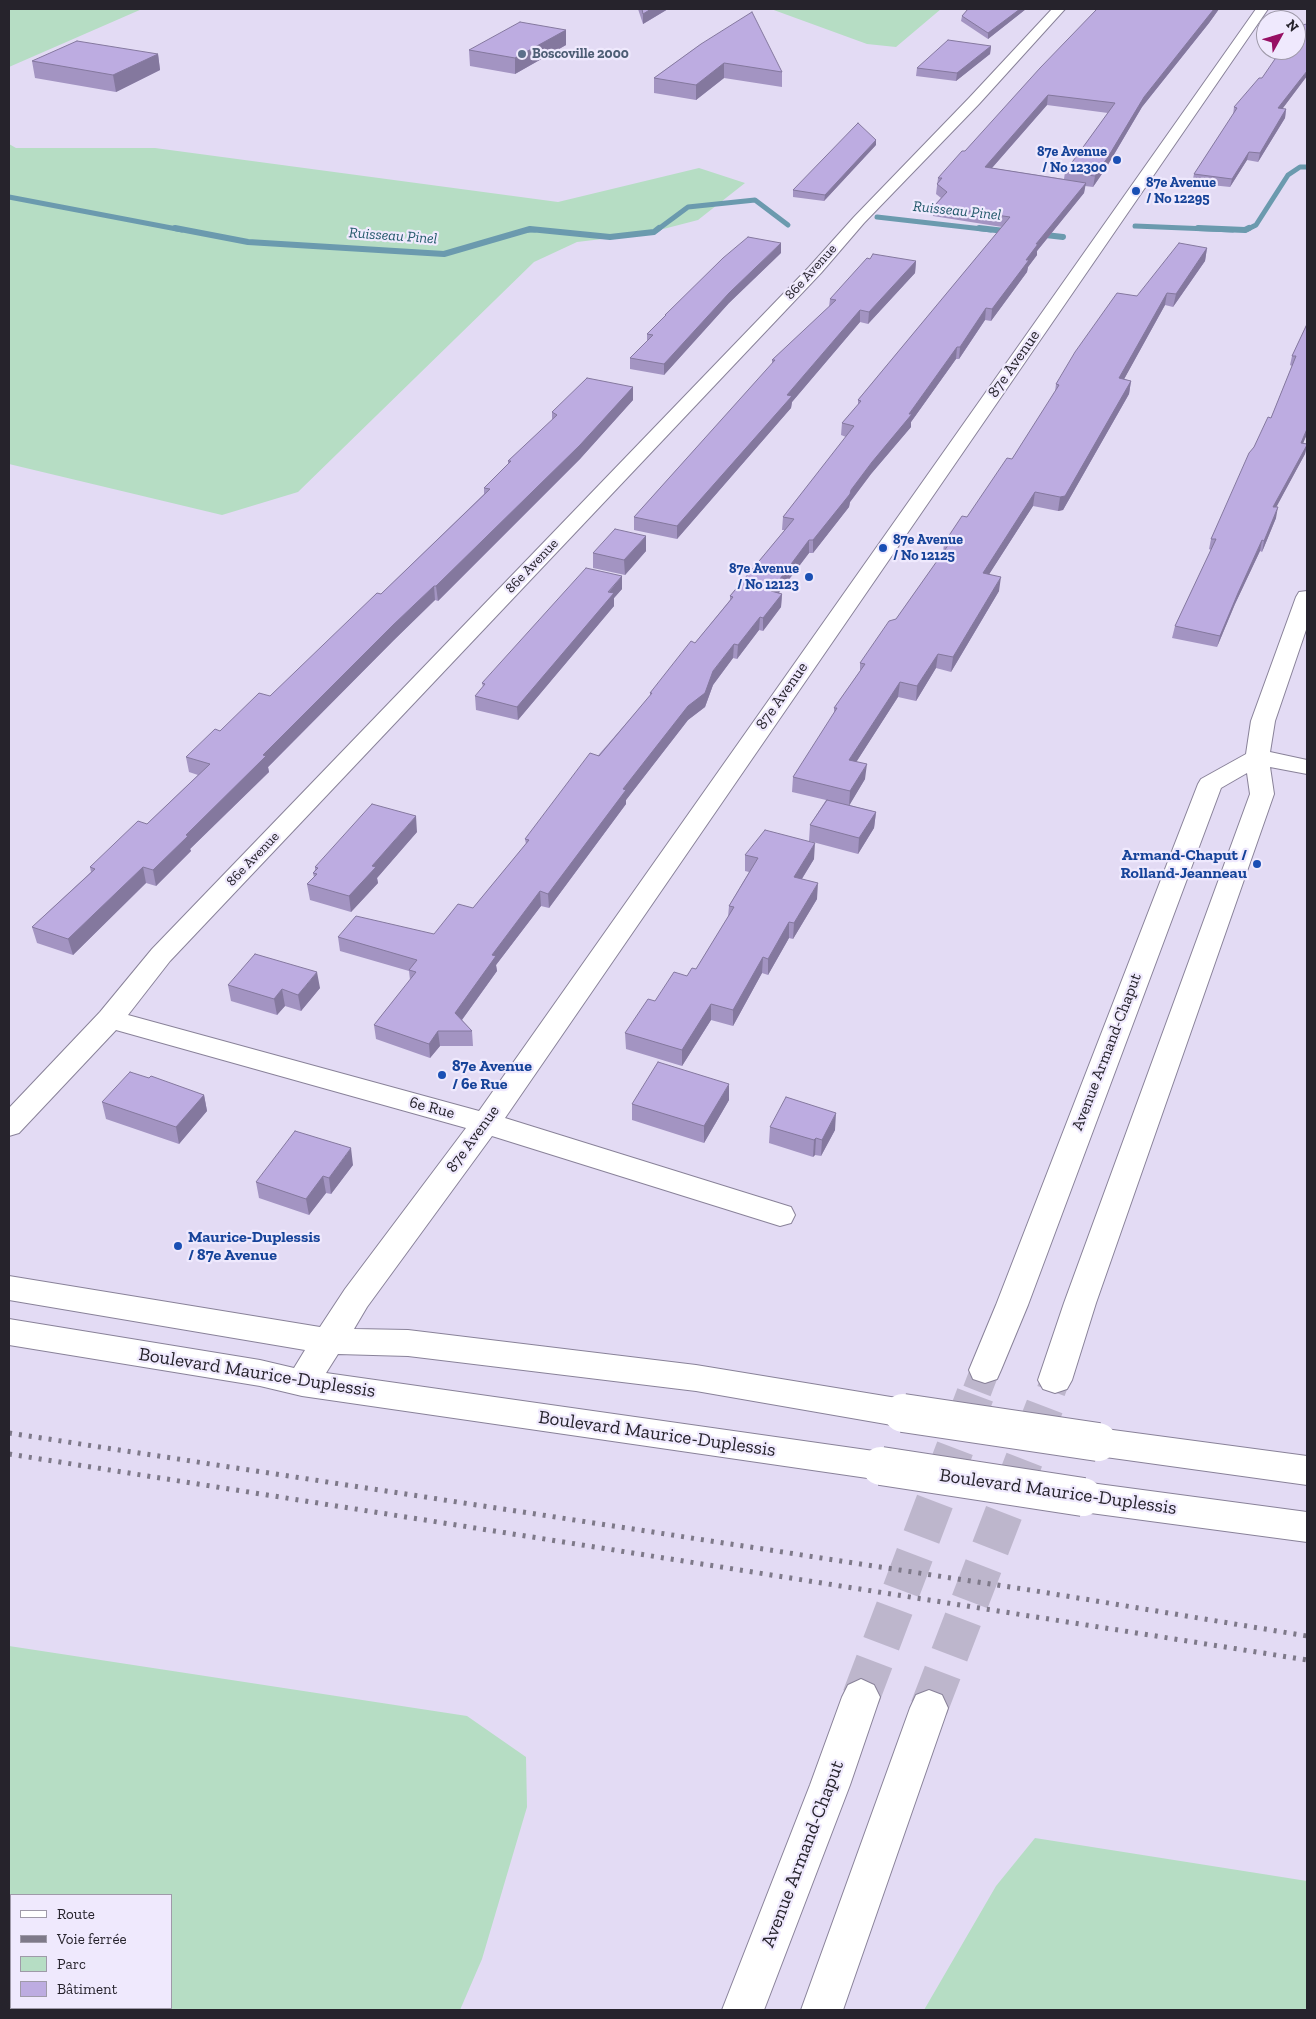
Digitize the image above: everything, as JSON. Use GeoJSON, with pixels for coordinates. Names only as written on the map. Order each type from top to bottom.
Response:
{"type":"FeatureCollection","features":[{"type":"Feature","properties":{"kind":"street","name":"86e Avenue"},"geometry":{"type":"LineString","coordinates":[[9,1126],[110,1020],[161,955],[801,284],[1059,9]]}},
{"type":"Feature","properties":{"kind":"street","name":"87e Avenue"},"geometry":{"type":"LineString","coordinates":[[302,1382],[362,1290],[486,1123],[1262,9]]}},
{"type":"Feature","properties":{"kind":"street"},"geometry":{"type":"LineString","coordinates":[[1055,1380],[1080,1303],[1262,794],[1257,757],[1263,721],[1307,597]]}},
{"type":"Feature","properties":{"kind":"street"},"geometry":{"type":"LineString","coordinates":[[1257,757],[1307,767]]}},
{"type":"Feature","properties":{"kind":"street","name":"Avenue Armand-Chaput"},"geometry":{"type":"LineString","coordinates":[[985,1370],[1012,1305],[1210,784],[1257,757]]}},
{"type":"Feature","properties":{"kind":"street","name":"6e Rue"},"geometry":{"type":"LineString","coordinates":[[110,1020],[486,1123],[780,1215]]}},
{"type":"Feature","properties":{"kind":"street"},"geometry":{"type":"LineString","coordinates":[[9,1288],[328,1340],[408,1343],[696,1378],[904,1413],[1098,1442],[1307,1470]]}},
{"type":"Feature","properties":{"kind":"street","name":"Boulevard Maurice-Duplessis"},"geometry":{"type":"LineString","coordinates":[[9,1332],[260,1372],[302,1382],[1083,1497],[1307,1527]]}},
{"type":"Feature","properties":{"kind":"street","name":"Avenue Armand-Chaput"},"geometry":{"type":"LineString","coordinates":[[743,2010],[830,1785],[861,1697]]}},
{"type":"Feature","properties":{"kind":"street"},"geometry":{"type":"LineString","coordinates":[[822,2010],[929,1708]]}},
{"type":"Feature","properties":{"kind":"green space"},"geometry":{"type":"Polygon","coordinates":[[[9,9],[142,9],[9,67],[9,9]]]}},
{"type":"Feature","properties":{"kind":"green space"},"geometry":{"type":"Polygon","coordinates":[[[771,9],[941,9],[896,47],[867,44],[771,9]]]}},
{"type":"Feature","properties":{"kind":"green space"},"geometry":{"type":"Polygon","coordinates":[[[9,144],[16,148],[155,148],[558,202],[699,168],[745,183],[698,220],[644,234],[577,242],[534,262],[298,492],[222,515],[9,464],[9,144]]]}},
{"type":"Feature","properties":{"kind":"green space"},"geometry":{"type":"Polygon","coordinates":[[[9,1646],[467,1716],[526,1757],[527,1807],[482,1959],[460,2010],[9,2010],[9,1646]]]}},
{"type":"Feature","properties":{"kind":"green space"},"geometry":{"type":"Polygon","coordinates":[[[1035,1838],[1307,1881],[1307,2010],[924,2010],[996,1886],[1035,1838]]]}},
{"type":"Feature","properties":{"kind":"building"},"geometry":{"type":"Polygon","coordinates":[[[642,9],[651,9],[643,14],[642,9]]]}},
{"type":"Feature","properties":{"kind":"building"},"geometry":{"type":"Polygon","coordinates":[[[968,9],[1020,9],[988,33],[962,16],[968,9]]]}},
{"type":"Feature","properties":{"kind":"building"},"geometry":{"type":"Polygon","coordinates":[[[1097,9],[1214,9],[1144,97],[1095,176],[1065,172],[1115,103],[1048,95],[985,167],[1086,183],[1036,244],[1038,244],[1026,260],[1029,260],[992,309],[986,308],[960,347],[957,347],[909,414],[912,414],[872,462],[850,494],[813,540],[809,540],[771,591],[782,594],[763,618],[760,617],[738,645],[734,644],[713,671],[705,693],[688,706],[623,789],[626,790],[548,894],[540,891],[492,955],[496,956],[455,1013],[472,1031],[438,1031],[429,1044],[374,1025],[416,972],[409,970],[417,960],[338,937],[356,916],[434,934],[458,904],[473,908],[529,840],[525,839],[590,753],[599,756],[652,693],[650,693],[691,641],[695,643],[733,597],[730,596],[794,519],[783,517],[854,426],[842,423],[861,401],[858,400],[1010,217],[934,206],[947,192],[937,184],[942,178],[938,178],[1097,9]]]}},
{"type":"Feature","properties":{"kind":"building"},"geometry":{"type":"Polygon","coordinates":[[[752,12],[782,72],[724,63],[696,85],[654,78],[701,44],[752,12]]]}},
{"type":"Feature","properties":{"kind":"building"},"geometry":{"type":"Polygon","coordinates":[[[520,22],[566,30],[515,58],[469,50],[520,22]]]}},
{"type":"Feature","properties":{"kind":"building"},"geometry":{"type":"Polygon","coordinates":[[[1306,24],[1307,71],[1278,108],[1286,109],[1260,153],[1249,152],[1232,179],[1194,174],[1237,108],[1234,107],[1259,78],[1262,78],[1274,60],[1306,60],[1306,24]]]}},
{"type":"Feature","properties":{"kind":"building"},"geometry":{"type":"Polygon","coordinates":[[[948,40],[991,46],[957,73],[917,68],[948,40]]]}},
{"type":"Feature","properties":{"kind":"building"},"geometry":{"type":"Polygon","coordinates":[[[77,41],[158,54],[113,75],[32,61],[77,41]]]}},
{"type":"Feature","properties":{"kind":"building"},"geometry":{"type":"Polygon","coordinates":[[[858,123],[876,140],[825,195],[793,190],[858,123]]]}},
{"type":"Feature","properties":{"kind":"building"},"geometry":{"type":"Polygon","coordinates":[[[748,237],[781,243],[729,293],[664,364],[630,358],[653,335],[647,334],[665,315],[723,258],[748,237]]]}},
{"type":"Feature","properties":{"kind":"building"},"geometry":{"type":"Polygon","coordinates":[[[1179,243],[1207,248],[1176,294],[1167,293],[1119,378],[1131,381],[1065,496],[1060,497],[1035,492],[983,573],[1001,577],[953,657],[938,654],[917,686],[900,682],[849,760],[867,764],[850,791],[793,777],[837,708],[834,708],[865,664],[860,663],[889,621],[896,619],[949,544],[944,543],[962,516],[967,517],[1007,458],[1012,459],[1059,385],[1056,384],[1075,352],[1117,293],[1137,296],[1179,243]]]}},
{"type":"Feature","properties":{"kind":"building"},"geometry":{"type":"Polygon","coordinates":[[[873,254],[916,261],[869,312],[860,310],[787,395],[792,396],[677,526],[634,517],[775,360],[772,360],[836,300],[830,299],[867,258],[870,259],[873,254]]]}},
{"type":"Feature","properties":{"kind":"building"},"geometry":{"type":"Polygon","coordinates":[[[1307,324],[1307,429],[1301,443],[1307,445],[1273,507],[1278,507],[1220,636],[1175,626],[1216,539],[1211,539],[1249,453],[1254,447],[1268,417],[1271,418],[1296,356],[1292,356],[1307,324]]]}},
{"type":"Feature","properties":{"kind":"building"},"geometry":{"type":"Polygon","coordinates":[[[587,378],[633,387],[580,445],[436,586],[393,625],[263,755],[266,756],[153,870],[143,867],[68,939],[32,927],[95,869],[90,867],[138,821],[147,824],[210,764],[186,757],[215,729],[220,731],[259,693],[270,696],[377,593],[381,594],[490,489],[484,488],[511,461],[508,461],[557,415],[552,412],[587,378]]]}},
{"type":"Feature","properties":{"kind":"building"},"geometry":{"type":"Polygon","coordinates":[[[615,529],[646,536],[624,560],[593,553],[615,529]]]}},
{"type":"Feature","properties":{"kind":"building"},"geometry":{"type":"Polygon","coordinates":[[[586,568],[622,576],[608,592],[614,593],[517,707],[475,696],[485,684],[482,683],[586,568]]]}},
{"type":"Feature","properties":{"kind":"building"},"geometry":{"type":"Polygon","coordinates":[[[827,800],[876,812],[859,838],[810,825],[827,800]]]}},
{"type":"Feature","properties":{"kind":"building"},"geometry":{"type":"Polygon","coordinates":[[[372,804],[416,816],[372,866],[376,867],[349,896],[307,884],[317,874],[313,873],[318,868],[315,867],[372,804]]]}},
{"type":"Feature","properties":{"kind":"building"},"geometry":{"type":"Polygon","coordinates":[[[765,830],[815,843],[794,877],[818,883],[794,923],[789,922],[768,959],[763,957],[733,1010],[711,1004],[682,1050],[625,1033],[648,999],[655,1001],[674,972],[687,976],[692,968],[696,969],[734,907],[729,906],[758,858],[745,855],[765,830]]]}},
{"type":"Feature","properties":{"kind":"building"},"geometry":{"type":"Polygon","coordinates":[[[255,954],[317,972],[298,995],[282,989],[274,999],[228,985],[255,954]]]}},
{"type":"Feature","properties":{"kind":"building"},"geometry":{"type":"Polygon","coordinates":[[[658,1062],[729,1084],[704,1126],[632,1104],[658,1062]]]}},
{"type":"Feature","properties":{"kind":"building"},"geometry":{"type":"Polygon","coordinates":[[[130,1072],[149,1078],[151,1076],[204,1095],[176,1127],[102,1102],[130,1072]]]}},
{"type":"Feature","properties":{"kind":"building"},"geometry":{"type":"Polygon","coordinates":[[[786,1097],[836,1113],[822,1140],[816,1138],[814,1140],[770,1127],[786,1097]]]}},
{"type":"Feature","properties":{"kind":"building"},"geometry":{"type":"Polygon","coordinates":[[[295,1131],[351,1148],[329,1178],[323,1176],[306,1199],[256,1182],[295,1131]]]}},
{"type":"Feature","properties":{"kind":"waterway","name":"Ruisseau Pinel"},"geometry":{"type":"LineString","coordinates":[[1246,230],[1256,225],[1288,175],[1300,167],[1307,167]]}},
{"type":"Feature","properties":{"kind":"waterway","name":"Ruisseau Pinel"},"geometry":{"type":"LineString","coordinates":[[9,197],[182,230]]}},
{"type":"Feature","properties":{"kind":"waterway","name":"Ruisseau Pinel"},"geometry":{"type":"LineString","coordinates":[[657,230],[688,207],[755,200],[788,225]]}},
{"type":"Feature","properties":{"kind":"waterway","name":"Ruisseau Pinel"},"geometry":{"type":"LineString","coordinates":[[877,217],[991,230]]}},
{"type":"Feature","properties":{"kind":"waterway","name":"Ruisseau Pinel"},"geometry":{"type":"LineString","coordinates":[[1135,226],[1233,230]]}},
{"type":"Feature","properties":{"kind":"waterway","name":"Ruisseau Pinel"},"geometry":{"type":"LineString","coordinates":[[175,228],[248,242],[444,254],[530,229],[610,237],[654,232],[659,228]]}},
{"type":"Feature","properties":{"kind":"waterway","name":"Ruisseau Pinel"},"geometry":{"type":"LineString","coordinates":[[979,228],[1013,232]]}},
{"type":"Feature","properties":{"kind":"waterway","name":"Ruisseau Pinel"},"geometry":{"type":"LineString","coordinates":[[1198,228],[1245,230],[1249,228]]}},
{"type":"Feature","properties":{"kind":"waterway","name":"Ruisseau Pinel"},"geometry":{"type":"LineString","coordinates":[[528,230],[535,230]]}},
{"type":"Feature","properties":{"kind":"waterway","name":"Ruisseau Pinel"},"geometry":{"type":"LineString","coordinates":[[1037,234],[1063,237]]}},
{"type":"Feature","properties":{"kind":"tunnel"},"geometry":{"type":"LineString","coordinates":[[977,1391],[985,1370]]}},
{"type":"Feature","properties":{"kind":"tunnel"},"geometry":{"type":"LineString","coordinates":[[1051,1391],[1055,1380]]}},
{"type":"Feature","properties":{"kind":"tunnel"},"geometry":{"type":"LineString","coordinates":[[861,1697],[977,1390]]}},
{"type":"Feature","properties":{"kind":"tunnel"},"geometry":{"type":"LineString","coordinates":[[929,1708],[1051,1390]]}},
{"type":"Feature","properties":{"kind":"railway"},"geometry":{"type":"LineString","coordinates":[[9,1433],[1036,1591],[1307,1636]]}},
{"type":"Feature","properties":{"kind":"railway"},"geometry":{"type":"LineString","coordinates":[[9,1454],[1307,1660]]}},
{"type":"Feature","properties":{"kind":"place","name":"Boscoville 2000"},"geometry":{"type":"Point","coordinates":[522,54]}},
{"type":"Feature","properties":{"kind":"place","name":"87e Avenue / No 12300"},"geometry":{"type":"Point","coordinates":[1117,160]}},
{"type":"Feature","properties":{"kind":"place","name":"87e Avenue / No 12295"},"geometry":{"type":"Point","coordinates":[1136,191]}},
{"type":"Feature","properties":{"kind":"place","name":"87e Avenue / No 12125"},"geometry":{"type":"Point","coordinates":[883,548]}},
{"type":"Feature","properties":{"kind":"place","name":"87e Avenue / No 12123"},"geometry":{"type":"Point","coordinates":[809,577]}},
{"type":"Feature","properties":{"kind":"place","name":"Armand-Chaput / Rolland-Jeanneau"},"geometry":{"type":"Point","coordinates":[1257,864]}},
{"type":"Feature","properties":{"kind":"place","name":"87e Avenue / 6e Rue"},"geometry":{"type":"Point","coordinates":[442,1075]}},
{"type":"Feature","properties":{"kind":"place","name":"Maurice-Duplessis / 87e Avenue"},"geometry":{"type":"Point","coordinates":[178,1246]}}]}
